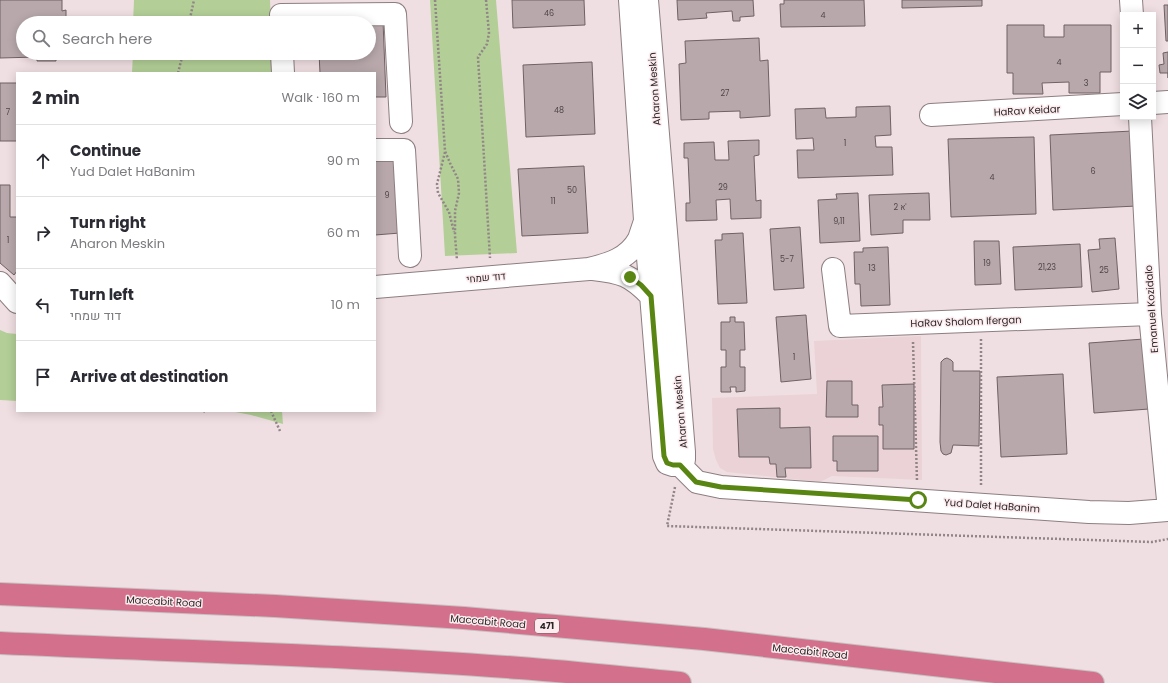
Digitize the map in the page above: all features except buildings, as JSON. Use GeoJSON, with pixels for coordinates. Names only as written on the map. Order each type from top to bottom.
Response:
{"type":"FeatureCollection","features":[{"type":"Feature","properties":{"kind":"highway","name":"Maccabit Road"},"geometry":{"type":"LineString","coordinates":[[0,594],[268,606],[464,618],[704,639],[1092,683]]}},
{"type":"Feature","properties":{"kind":"highway"},"geometry":{"type":"LineString","coordinates":[[0,643],[345,658],[519,668],[680,683]]}},
{"type":"Feature","properties":{"kind":"street","name":"Aharon Meskin"},"geometry":{"type":"LineString","coordinates":[[630,0],[645,220],[664,456],[667,463],[680,465],[684,460],[684,452],[648,0]]}},
{"type":"Feature","properties":{"kind":"street"},"geometry":{"type":"LineString","coordinates":[[1131,0],[1132,12]]}},
{"type":"Feature","properties":{"kind":"street"},"geometry":{"type":"LineString","coordinates":[[281,13],[395,14],[401,122]]}},
{"type":"Feature","properties":{"kind":"street"},"geometry":{"type":"LineString","coordinates":[[282,60],[283,72]]}},
{"type":"Feature","properties":{"kind":"street"},"geometry":{"type":"LineString","coordinates":[[1156,103],[1168,102]]}},
{"type":"Feature","properties":{"kind":"street","name":"HaRav Keidar"},"geometry":{"type":"LineString","coordinates":[[931,115],[1120,104]]}},
{"type":"Feature","properties":{"kind":"street","name":"Emanuel Kozidalo"},"geometry":{"type":"LineString","coordinates":[[1140,120],[1158,286],[1150,314],[1168,500]]}},
{"type":"Feature","properties":{"kind":"street"},"geometry":{"type":"LineString","coordinates":[[376,150],[404,150],[410,256]]}},
{"type":"Feature","properties":{"kind":"street","name":"דוד שמחי"},"geometry":{"type":"LineString","coordinates":[[378,286],[589,269],[611,263],[631,250],[639,239],[645,220]]}},
{"type":"Feature","properties":{"kind":"street","name":"דוד שמחי"},"geometry":{"type":"LineString","coordinates":[[589,269],[614,272],[630,277],[641,285],[651,296]]}},
{"type":"Feature","properties":{"kind":"street","name":"HaRav Shalom Ifergan"},"geometry":{"type":"LineString","coordinates":[[833,269],[840,326],[1150,314]]}},
{"type":"Feature","properties":{"kind":"street"},"geometry":{"type":"LineString","coordinates":[[0,283],[16,301]]}},
{"type":"Feature","properties":{"kind":"street","name":"Yud Dalet HaBanim"},"geometry":{"type":"LineString","coordinates":[[680,465],[696,482],[721,487],[1089,512],[1129,513],[1168,510]]}},
{"type":"Feature","properties":{"kind":"path"},"geometry":{"type":"LineString","coordinates":[[191,16],[194,0]]}},
{"type":"Feature","properties":{"kind":"path"},"geometry":{"type":"LineString","coordinates":[[435,0],[445,151],[437,184],[438,193],[449,212],[455,236]]}},
{"type":"Feature","properties":{"kind":"path"},"geometry":{"type":"LineString","coordinates":[[486,0],[489,33],[487,44],[478,57],[491,277]]}},
{"type":"Feature","properties":{"kind":"path"},"geometry":{"type":"LineString","coordinates":[[178,72],[181,60]]}},
{"type":"Feature","properties":{"kind":"path"},"geometry":{"type":"LineString","coordinates":[[445,151],[458,179],[459,193],[455,211],[455,236],[459,280]]}},
{"type":"Feature","properties":{"kind":"path"},"geometry":{"type":"LineString","coordinates":[[981,321],[982,504]]}},
{"type":"Feature","properties":{"kind":"path"},"geometry":{"type":"LineString","coordinates":[[913,323],[918,500]]}},
{"type":"Feature","properties":{"kind":"path"},"geometry":{"type":"LineString","coordinates":[[271,412],[280,431]]}},
{"type":"Feature","properties":{"kind":"path"},"geometry":{"type":"LineString","coordinates":[[680,465],[667,526],[1152,542],[1168,539]]}},
{"type":"Feature","properties":{"kind":"shaded area"},"geometry":{"type":"Polygon","coordinates":[[[921,336],[922,480],[832,476],[820,482],[727,472],[720,468],[713,449],[712,398],[817,394],[814,341],[921,336]]]}},
{"type":"Feature","properties":{"kind":"green space"},"geometry":{"type":"Polygon","coordinates":[[[134,0],[270,0],[271,16],[133,16],[134,0]]]}},
{"type":"Feature","properties":{"kind":"green space"},"geometry":{"type":"Polygon","coordinates":[[[430,0],[496,0],[517,253],[445,256],[430,0]]]}},
{"type":"Feature","properties":{"kind":"green space"},"geometry":{"type":"Polygon","coordinates":[[[133,60],[271,60],[272,72],[132,72],[133,60]]]}},
{"type":"Feature","properties":{"kind":"green space"},"geometry":{"type":"Polygon","coordinates":[[[0,330],[7,333],[16,334],[16,401],[0,400],[0,330]]]}},
{"type":"Feature","properties":{"kind":"green space"},"geometry":{"type":"Polygon","coordinates":[[[235,412],[282,412],[283,424],[235,412]]]}},
{"type":"Feature","properties":{"kind":"route"},"geometry":{"type":"LineString","coordinates":[[630,277],[641,285],[651,296],[664,456],[667,463],[680,465],[696,482],[721,487],[918,500]]}}]}
